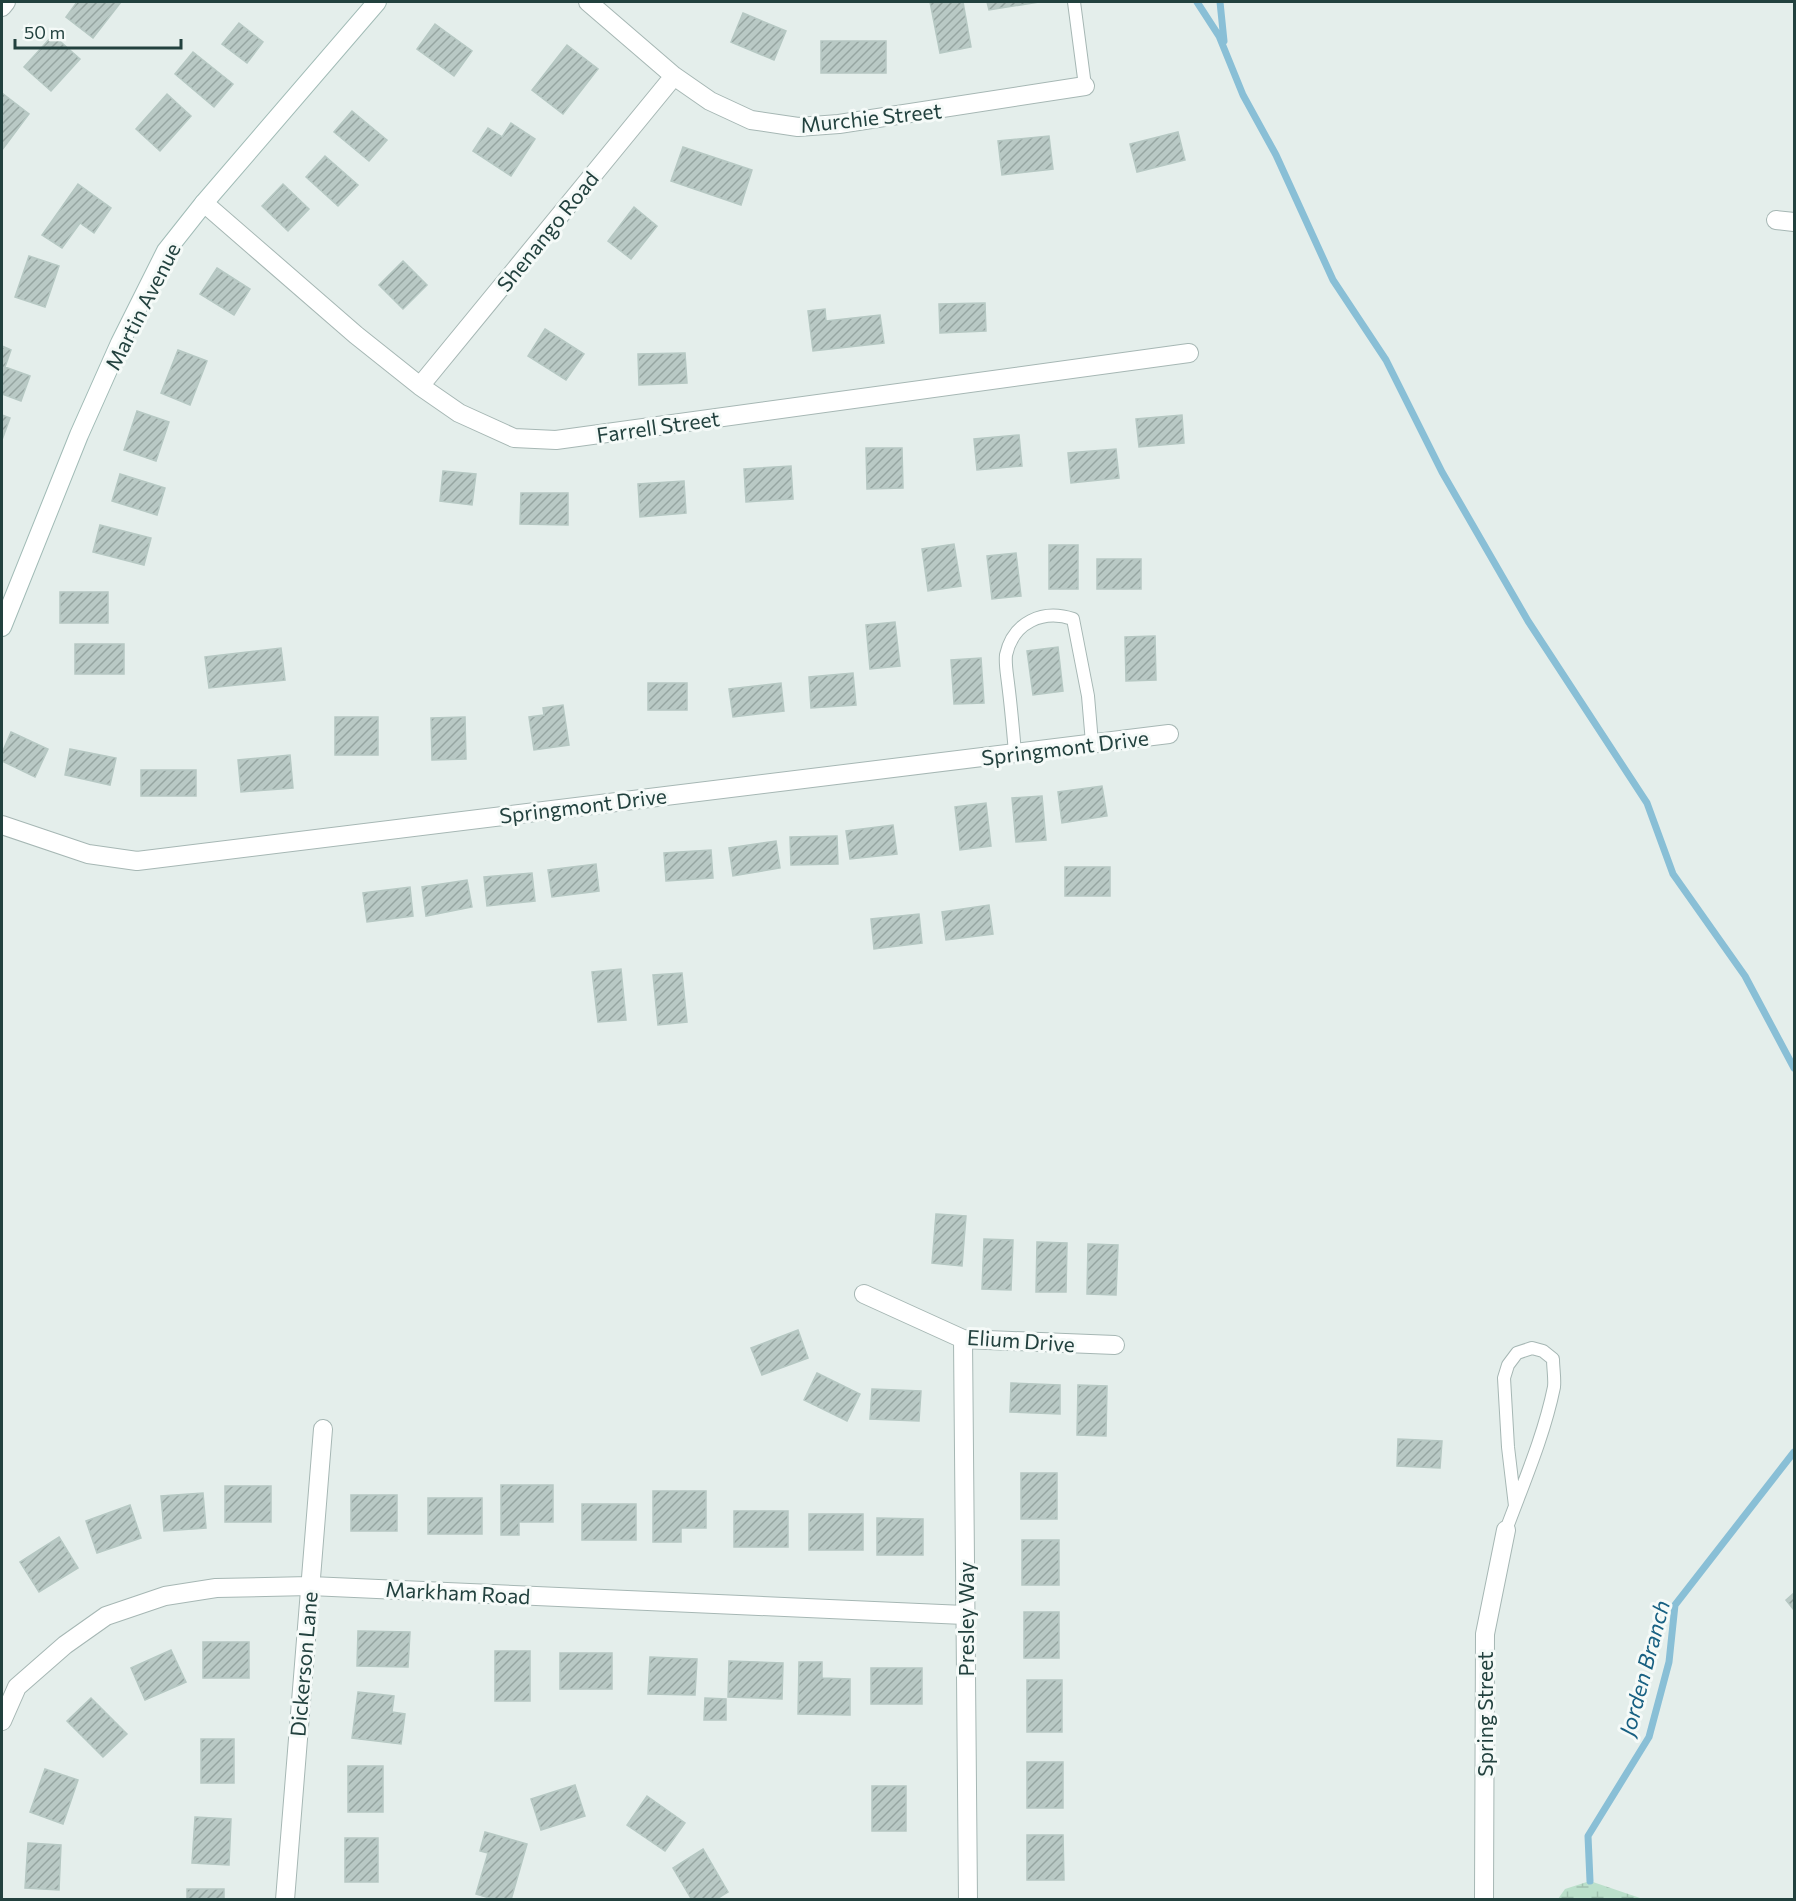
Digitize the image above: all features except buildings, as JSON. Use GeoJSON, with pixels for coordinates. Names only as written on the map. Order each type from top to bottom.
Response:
{"type":"FeatureCollection","features":[{"type":"Feature","properties":{"kind":"street"},"geometry":{"type":"LineString","coordinates":[[2,7],[6,2]]}},
{"type":"Feature","properties":{"kind":"street","name":"Martin Avenue"},"geometry":{"type":"LineString","coordinates":[[2,627],[79,435],[120,343],[166,251],[204,203],[377,2]]}},
{"type":"Feature","properties":{"kind":"street","name":"Murchie Street"},"geometry":{"type":"LineString","coordinates":[[588,2],[674,76],[710,101],[751,120],[798,127],[839,124],[1085,87]]}},
{"type":"Feature","properties":{"kind":"street","name":"Shenango Road"},"geometry":{"type":"LineString","coordinates":[[420,386],[674,76]]}},
{"type":"Feature","properties":{"kind":"street","name":"Farrell Street"},"geometry":{"type":"LineString","coordinates":[[204,203],[356,335],[420,386],[459,413],[514,438],[556,440],[1189,353]]}},
{"type":"Feature","properties":{"kind":"street"},"geometry":{"type":"LineString","coordinates":[[1776,220],[1794,222]]}},
{"type":"Feature","properties":{"kind":"street","name":"Springmont Drive"},"geometry":{"type":"LineString","coordinates":[[2,825],[87,854],[138,861],[1169,734]]}},
{"type":"Feature","properties":{"kind":"street","name":"Elium Drive"},"geometry":{"type":"LineString","coordinates":[[864,1294],[963,1339],[1115,1345]]}},
{"type":"Feature","properties":{"kind":"street","name":"Presley Way"},"geometry":{"type":"LineString","coordinates":[[963,1339],[968,1899]]}},
{"type":"Feature","properties":{"kind":"street","name":"Dickerson Lane"},"geometry":{"type":"LineString","coordinates":[[285,1899],[323,1429]]}},
{"type":"Feature","properties":{"kind":"street","name":"Spring Street"},"geometry":{"type":"LineString","coordinates":[[1484,1899],[1485,1635],[1506,1530]]}},
{"type":"Feature","properties":{"kind":"street","name":"Markham Road"},"geometry":{"type":"LineString","coordinates":[[2,1721],[17,1687],[65,1645],[106,1616],[165,1596],[206,1590],[310,1586],[964,1615]]}},
{"type":"Feature","properties":{"kind":"lane"},"geometry":{"type":"LineString","coordinates":[[1074,2],[1085,87]]}},
{"type":"Feature","properties":{"kind":"lane"},"geometry":{"type":"LineString","coordinates":[[1015,753],[1006,657],[1011,638],[1022,625],[1035,617],[1062,615],[1073,619],[1086,684],[1092,743]]}},
{"type":"Feature","properties":{"kind":"lane"},"geometry":{"type":"LineString","coordinates":[[1506,1530],[1515,1506],[1538,1443],[1554,1385],[1553,1359],[1543,1351],[1532,1348],[1517,1353],[1508,1365],[1504,1378],[1508,1447],[1515,1506]]}},
{"type":"Feature","properties":{"kind":"green space"},"geometry":{"type":"Polygon","coordinates":[[[1590,1881],[1643,1899],[1558,1899],[1565,1889],[1590,1881]]]}},
{"type":"Feature","properties":{"kind":"waterway"},"geometry":{"type":"LineString","coordinates":[[1197,2],[1219,36],[1243,95],[1276,155],[1333,280],[1386,360],[1442,472],[1528,621],[1647,803],[1673,874],[1745,976],[1794,1068]]}},
{"type":"Feature","properties":{"kind":"waterway"},"geometry":{"type":"LineString","coordinates":[[1220,2],[1224,41]]}},
{"type":"Feature","properties":{"kind":"waterway","name":"Jorden Branch"},"geometry":{"type":"LineString","coordinates":[[1590,1881],[1588,1836],[1649,1737],[1669,1662],[1675,1605],[1794,1452]]}}]}
